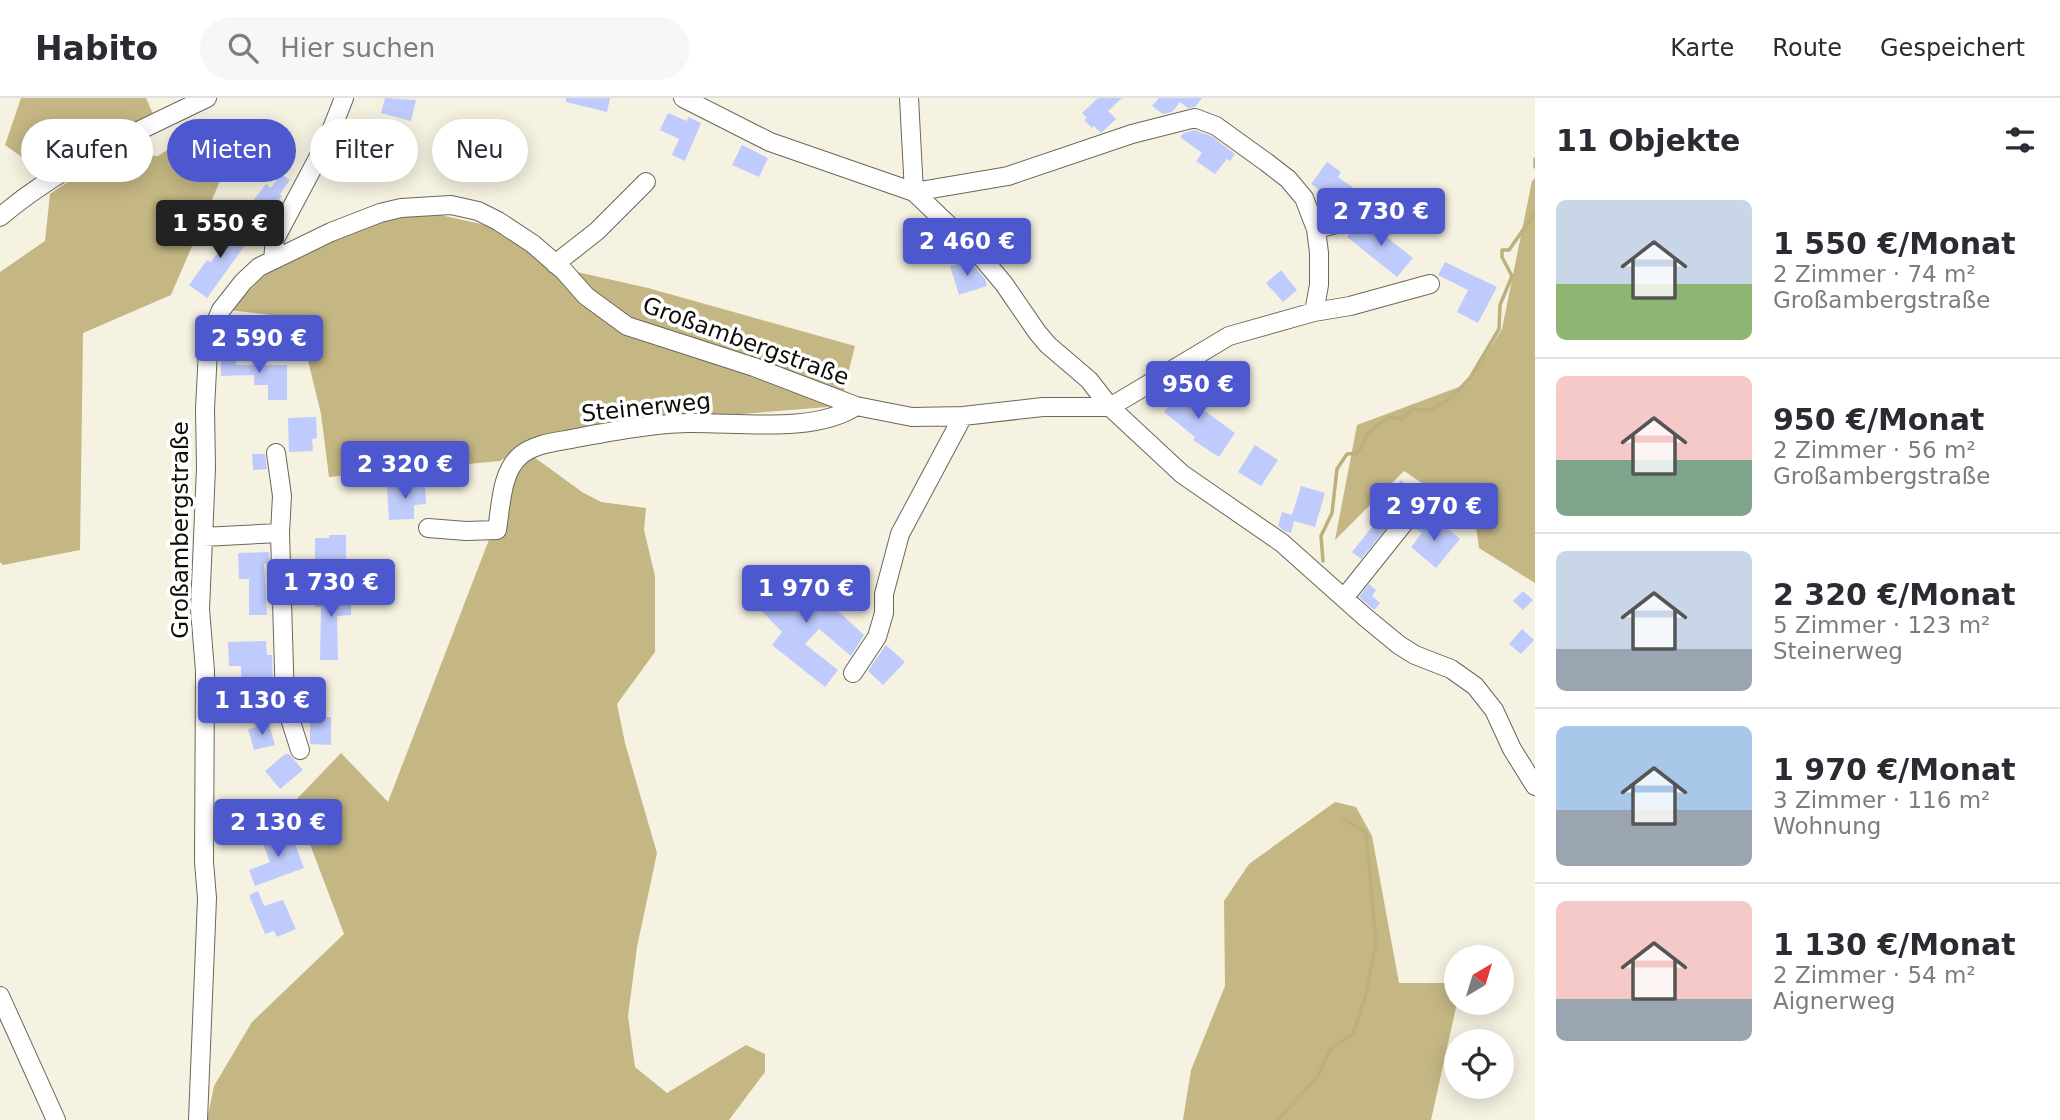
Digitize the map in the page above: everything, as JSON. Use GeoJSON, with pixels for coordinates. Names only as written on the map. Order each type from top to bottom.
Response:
{"type":"FeatureCollection","features":[{"type":"Feature","properties":{"kind":"street"},"geometry":{"type":"LineString","coordinates":[[0,217],[52,178],[128,136],[207,98]]}},
{"type":"Feature","properties":{"kind":"street"},"geometry":{"type":"LineString","coordinates":[[273,260],[275,239],[327,141],[344,98]]}},
{"type":"Feature","properties":{"kind":"street"},"geometry":{"type":"LineString","coordinates":[[683,98],[778,145],[914,192],[978,253],[1048,345],[1089,380],[1110,407],[1182,474],[1282,543],[1399,645],[1415,655],[1451,669],[1475,686],[1493,710],[1512,749],[1535,786]]}},
{"type":"Feature","properties":{"kind":"street"},"geometry":{"type":"LineString","coordinates":[[909,98],[914,192]]}},
{"type":"Feature","properties":{"kind":"street"},"geometry":{"type":"LineString","coordinates":[[914,192],[1008,176],[1132,134],[1195,118],[1235,139],[1288,179],[1304,198],[1316,229],[1320,271],[1314,312]]}},
{"type":"Feature","properties":{"kind":"street"},"geometry":{"type":"LineString","coordinates":[[555,264],[597,231],[646,182]]}},
{"type":"Feature","properties":{"kind":"street","name":"Großambergstraße"},"geometry":{"type":"LineString","coordinates":[[198,1120],[207,898],[204,862],[205,671],[200,609],[208,350],[221,310],[259,267],[331,232],[380,213],[401,208],[452,205],[478,211],[533,244],[564,271],[586,296],[627,326],[754,367],[856,406],[912,417],[963,416],[1043,407],[1110,407]]}},
{"type":"Feature","properties":{"kind":"street"},"geometry":{"type":"LineString","coordinates":[[1316,229],[1353,220]]}},
{"type":"Feature","properties":{"kind":"street"},"geometry":{"type":"LineString","coordinates":[[1110,407],[1230,336],[1430,284]]}},
{"type":"Feature","properties":{"kind":"street","name":"Steinerweg"},"geometry":{"type":"LineString","coordinates":[[428,528],[496,530],[508,471],[520,456],[538,446],[609,432],[686,423],[813,421],[846,413],[856,406]]}},
{"type":"Feature","properties":{"kind":"street"},"geometry":{"type":"LineString","coordinates":[[853,673],[877,637],[884,613],[884,594],[900,534],[963,416]]}},
{"type":"Feature","properties":{"kind":"street"},"geometry":{"type":"LineString","coordinates":[[276,453],[282,496],[280,533],[285,704],[300,750]]}},
{"type":"Feature","properties":{"kind":"street"},"geometry":{"type":"LineString","coordinates":[[1344,598],[1420,503]]}},
{"type":"Feature","properties":{"kind":"street"},"geometry":{"type":"LineString","coordinates":[[204,537],[280,533]]}},
{"type":"Feature","properties":{"kind":"street"},"geometry":{"type":"LineString","coordinates":[[0,996],[56,1120]]}},
{"type":"Feature","properties":{"kind":"shaded area"},"geometry":{"type":"Polygon","coordinates":[[[21,98],[146,98],[154,116],[149,119],[21,119],[21,156],[5,145],[21,98]]]}},
{"type":"Feature","properties":{"kind":"shaded area"},"geometry":{"type":"Polygon","coordinates":[[[167,150],[167,182],[220,182],[171,295],[83,333],[80,550],[3,565],[0,562],[0,272],[45,241],[50,194],[68,182],[153,182],[153,156],[167,150]]]}},
{"type":"Feature","properties":{"kind":"shaded area"},"geometry":{"type":"Polygon","coordinates":[[[1535,178],[1535,583],[1479,548],[1475,519],[1404,471],[1335,540],[1357,425],[1467,384],[1502,329],[1532,181],[1535,178]]]}},
{"type":"Feature","properties":{"kind":"shaded area"},"geometry":{"type":"Polygon","coordinates":[[[427,212],[485,225],[512,238],[546,265],[648,288],[855,346],[840,406],[619,424],[539,437],[500,461],[329,477],[321,414],[306,352],[287,317],[229,310],[265,275],[323,244],[398,214],[427,212]]]}},
{"type":"Feature","properties":{"kind":"shaded area"},"geometry":{"type":"Polygon","coordinates":[[[534,457],[582,492],[601,502],[646,508],[644,530],[655,576],[655,652],[617,704],[625,743],[657,853],[637,947],[628,1016],[635,1067],[667,1093],[746,1045],[765,1054],[765,1072],[729,1120],[207,1120],[214,1086],[252,1022],[344,934],[294,802],[341,753],[388,802],[517,467],[534,457]]]}},
{"type":"Feature","properties":{"kind":"shaded area"},"geometry":{"type":"Polygon","coordinates":[[[1335,802],[1356,807],[1372,836],[1399,983],[1444,983],[1444,1015],[1454,1015],[1451,1029],[1444,1029],[1444,1062],[1431,1120],[1183,1120],[1191,1070],[1225,986],[1224,901],[1249,864],[1335,802]]]}},
{"type":"Feature","properties":{"kind":"building"},"geometry":{"type":"Polygon","coordinates":[[[385,98],[416,100],[411,119],[381,113],[385,98]]]}},
{"type":"Feature","properties":{"kind":"building"},"geometry":{"type":"Polygon","coordinates":[[[566,98],[610,98],[607,112],[566,102],[566,98]]]}},
{"type":"Feature","properties":{"kind":"building"},"geometry":{"type":"Polygon","coordinates":[[[1098,98],[1122,98],[1108,111],[1116,119],[1101,133],[1084,120],[1087,118],[1082,113],[1098,98]]]}},
{"type":"Feature","properties":{"kind":"building"},"geometry":{"type":"Polygon","coordinates":[[[1159,98],[1202,98],[1195,107],[1188,108],[1180,102],[1172,112],[1163,114],[1152,106],[1159,98]]]}},
{"type":"Feature","properties":{"kind":"building"},"geometry":{"type":"Polygon","coordinates":[[[668,113],[687,121],[688,117],[701,123],[685,161],[672,155],[679,139],[660,130],[668,113]]]}},
{"type":"Feature","properties":{"kind":"building"},"geometry":{"type":"Polygon","coordinates":[[[1194,130],[1211,136],[1235,154],[1230,161],[1227,159],[1215,174],[1196,161],[1202,153],[1180,137],[1194,130]]]}},
{"type":"Feature","properties":{"kind":"building"},"geometry":{"type":"Polygon","coordinates":[[[742,145],[768,158],[759,177],[732,165],[742,145]]]}},
{"type":"Feature","properties":{"kind":"building"},"geometry":{"type":"Polygon","coordinates":[[[1327,162],[1341,172],[1338,177],[1355,189],[1353,193],[1374,205],[1367,217],[1345,204],[1343,207],[1311,184],[1327,162]]]}},
{"type":"Feature","properties":{"kind":"building"},"geometry":{"type":"Polygon","coordinates":[[[275,182],[289,182],[280,194],[282,196],[265,218],[249,206],[266,184],[271,188],[275,182]]]}},
{"type":"Feature","properties":{"kind":"building"},"geometry":{"type":"Polygon","coordinates":[[[1364,219],[1413,258],[1397,277],[1347,237],[1361,228],[1364,219]]]}},
{"type":"Feature","properties":{"kind":"building"},"geometry":{"type":"Polygon","coordinates":[[[229,223],[237,226],[250,238],[207,298],[189,285],[207,260],[211,262],[224,245],[217,240],[229,223]]]}},
{"type":"Feature","properties":{"kind":"building"},"geometry":{"type":"Polygon","coordinates":[[[969,260],[985,279],[987,286],[959,295],[950,266],[969,260]]]}},
{"type":"Feature","properties":{"kind":"building"},"geometry":{"type":"Polygon","coordinates":[[[1445,262],[1497,287],[1478,323],[1457,312],[1468,290],[1438,275],[1445,262]]]}},
{"type":"Feature","properties":{"kind":"building"},"geometry":{"type":"Polygon","coordinates":[[[1281,270],[1297,290],[1283,302],[1266,283],[1281,270]]]}},
{"type":"Feature","properties":{"kind":"building"},"geometry":{"type":"Polygon","coordinates":[[[221,353],[236,353],[236,365],[287,365],[287,400],[268,400],[268,385],[254,385],[254,375],[221,376],[221,353]]]}},
{"type":"Feature","properties":{"kind":"building"},"geometry":{"type":"Polygon","coordinates":[[[1183,377],[1192,384],[1183,395],[1235,433],[1219,457],[1193,440],[1195,437],[1164,412],[1180,394],[1169,385],[1183,377]]]}},
{"type":"Feature","properties":{"kind":"building"},"geometry":{"type":"Polygon","coordinates":[[[316,417],[317,438],[312,439],[313,451],[289,452],[288,418],[316,417]]]}},
{"type":"Feature","properties":{"kind":"building"},"geometry":{"type":"Polygon","coordinates":[[[1255,445],[1278,460],[1261,486],[1238,472],[1255,445]]]}},
{"type":"Feature","properties":{"kind":"building"},"geometry":{"type":"Polygon","coordinates":[[[252,454],[265,454],[267,469],[253,470],[252,454]]]}},
{"type":"Feature","properties":{"kind":"building"},"geometry":{"type":"Polygon","coordinates":[[[1401,480],[1416,492],[1361,559],[1352,552],[1399,493],[1394,489],[1401,480]]]}},
{"type":"Feature","properties":{"kind":"building"},"geometry":{"type":"Polygon","coordinates":[[[425,485],[426,504],[414,505],[414,519],[389,520],[387,487],[425,485]]]}},
{"type":"Feature","properties":{"kind":"building"},"geometry":{"type":"Polygon","coordinates":[[[1301,486],[1325,493],[1315,527],[1294,521],[1291,533],[1284,531],[1278,526],[1282,512],[1292,515],[1301,486]]]}},
{"type":"Feature","properties":{"kind":"building"},"geometry":{"type":"Polygon","coordinates":[[[1422,519],[1436,529],[1441,523],[1460,539],[1436,568],[1411,547],[1422,533],[1415,528],[1422,519]]]}},
{"type":"Feature","properties":{"kind":"building"},"geometry":{"type":"Polygon","coordinates":[[[329,535],[346,535],[346,561],[315,561],[315,538],[329,538],[329,535]]]}},
{"type":"Feature","properties":{"kind":"building"},"geometry":{"type":"Polygon","coordinates":[[[269,552],[270,564],[264,564],[267,615],[249,615],[249,579],[239,579],[238,553],[269,552]]]}},
{"type":"Feature","properties":{"kind":"building"},"geometry":{"type":"Polygon","coordinates":[[[781,574],[793,585],[801,577],[864,635],[851,656],[819,629],[805,644],[838,670],[825,687],[772,645],[782,632],[754,603],[781,574]]]}},
{"type":"Feature","properties":{"kind":"building"},"geometry":{"type":"Polygon","coordinates":[[[293,581],[305,581],[306,598],[293,598],[293,581]]]}},
{"type":"Feature","properties":{"kind":"building"},"geometry":{"type":"Polygon","coordinates":[[[1369,584],[1376,590],[1372,596],[1380,603],[1374,610],[1359,597],[1369,584]]]}},
{"type":"Feature","properties":{"kind":"building"},"geometry":{"type":"Polygon","coordinates":[[[346,589],[346,601],[351,601],[351,615],[337,616],[338,660],[320,660],[321,607],[315,607],[314,590],[346,589]]]}},
{"type":"Feature","properties":{"kind":"building"},"geometry":{"type":"Polygon","coordinates":[[[1523,591],[1533,600],[1523,610],[1513,601],[1523,591]]]}},
{"type":"Feature","properties":{"kind":"building"},"geometry":{"type":"Polygon","coordinates":[[[1522,629],[1534,640],[1521,654],[1509,644],[1522,629]]]}},
{"type":"Feature","properties":{"kind":"building"},"geometry":{"type":"Polygon","coordinates":[[[266,641],[267,655],[272,655],[273,688],[265,688],[266,707],[242,708],[241,666],[229,666],[228,642],[266,641]]]}},
{"type":"Feature","properties":{"kind":"building"},"geometry":{"type":"Polygon","coordinates":[[[886,645],[905,662],[883,685],[868,671],[886,645]]]}},
{"type":"Feature","properties":{"kind":"building"},"geometry":{"type":"Polygon","coordinates":[[[310,717],[331,717],[331,745],[310,744],[310,717]]]}},
{"type":"Feature","properties":{"kind":"building"},"geometry":{"type":"Polygon","coordinates":[[[269,724],[275,745],[254,750],[248,729],[269,724]]]}},
{"type":"Feature","properties":{"kind":"building"},"geometry":{"type":"Polygon","coordinates":[[[285,754],[289,754],[303,770],[280,789],[265,771],[285,754]]]}},
{"type":"Feature","properties":{"kind":"building"},"geometry":{"type":"Polygon","coordinates":[[[290,831],[304,868],[255,886],[249,870],[270,862],[261,839],[290,831]]]}},
{"type":"Feature","properties":{"kind":"building"},"geometry":{"type":"Polygon","coordinates":[[[258,891],[264,906],[283,900],[296,929],[277,937],[274,931],[265,934],[249,895],[258,891]]]}},
{"type":"Feature","properties":{"kind":"waterway"},"geometry":{"type":"LineString","coordinates":[[1535,159],[1535,167]]}},
{"type":"Feature","properties":{"kind":"waterway"},"geometry":{"type":"LineString","coordinates":[[1323,561],[1321,536],[1332,513],[1337,469],[1347,454],[1358,453],[1368,433],[1389,417],[1402,419],[1412,409],[1431,410],[1451,398],[1470,378],[1499,329],[1500,305],[1512,276],[1502,257],[1502,250],[1509,250],[1535,213]]}},
{"type":"Feature","properties":{"kind":"waterway"},"geometry":{"type":"LineString","coordinates":[[1277,1120],[1317,1078],[1331,1048],[1353,1034],[1365,998],[1376,943],[1366,832],[1343,819]]}}]}
